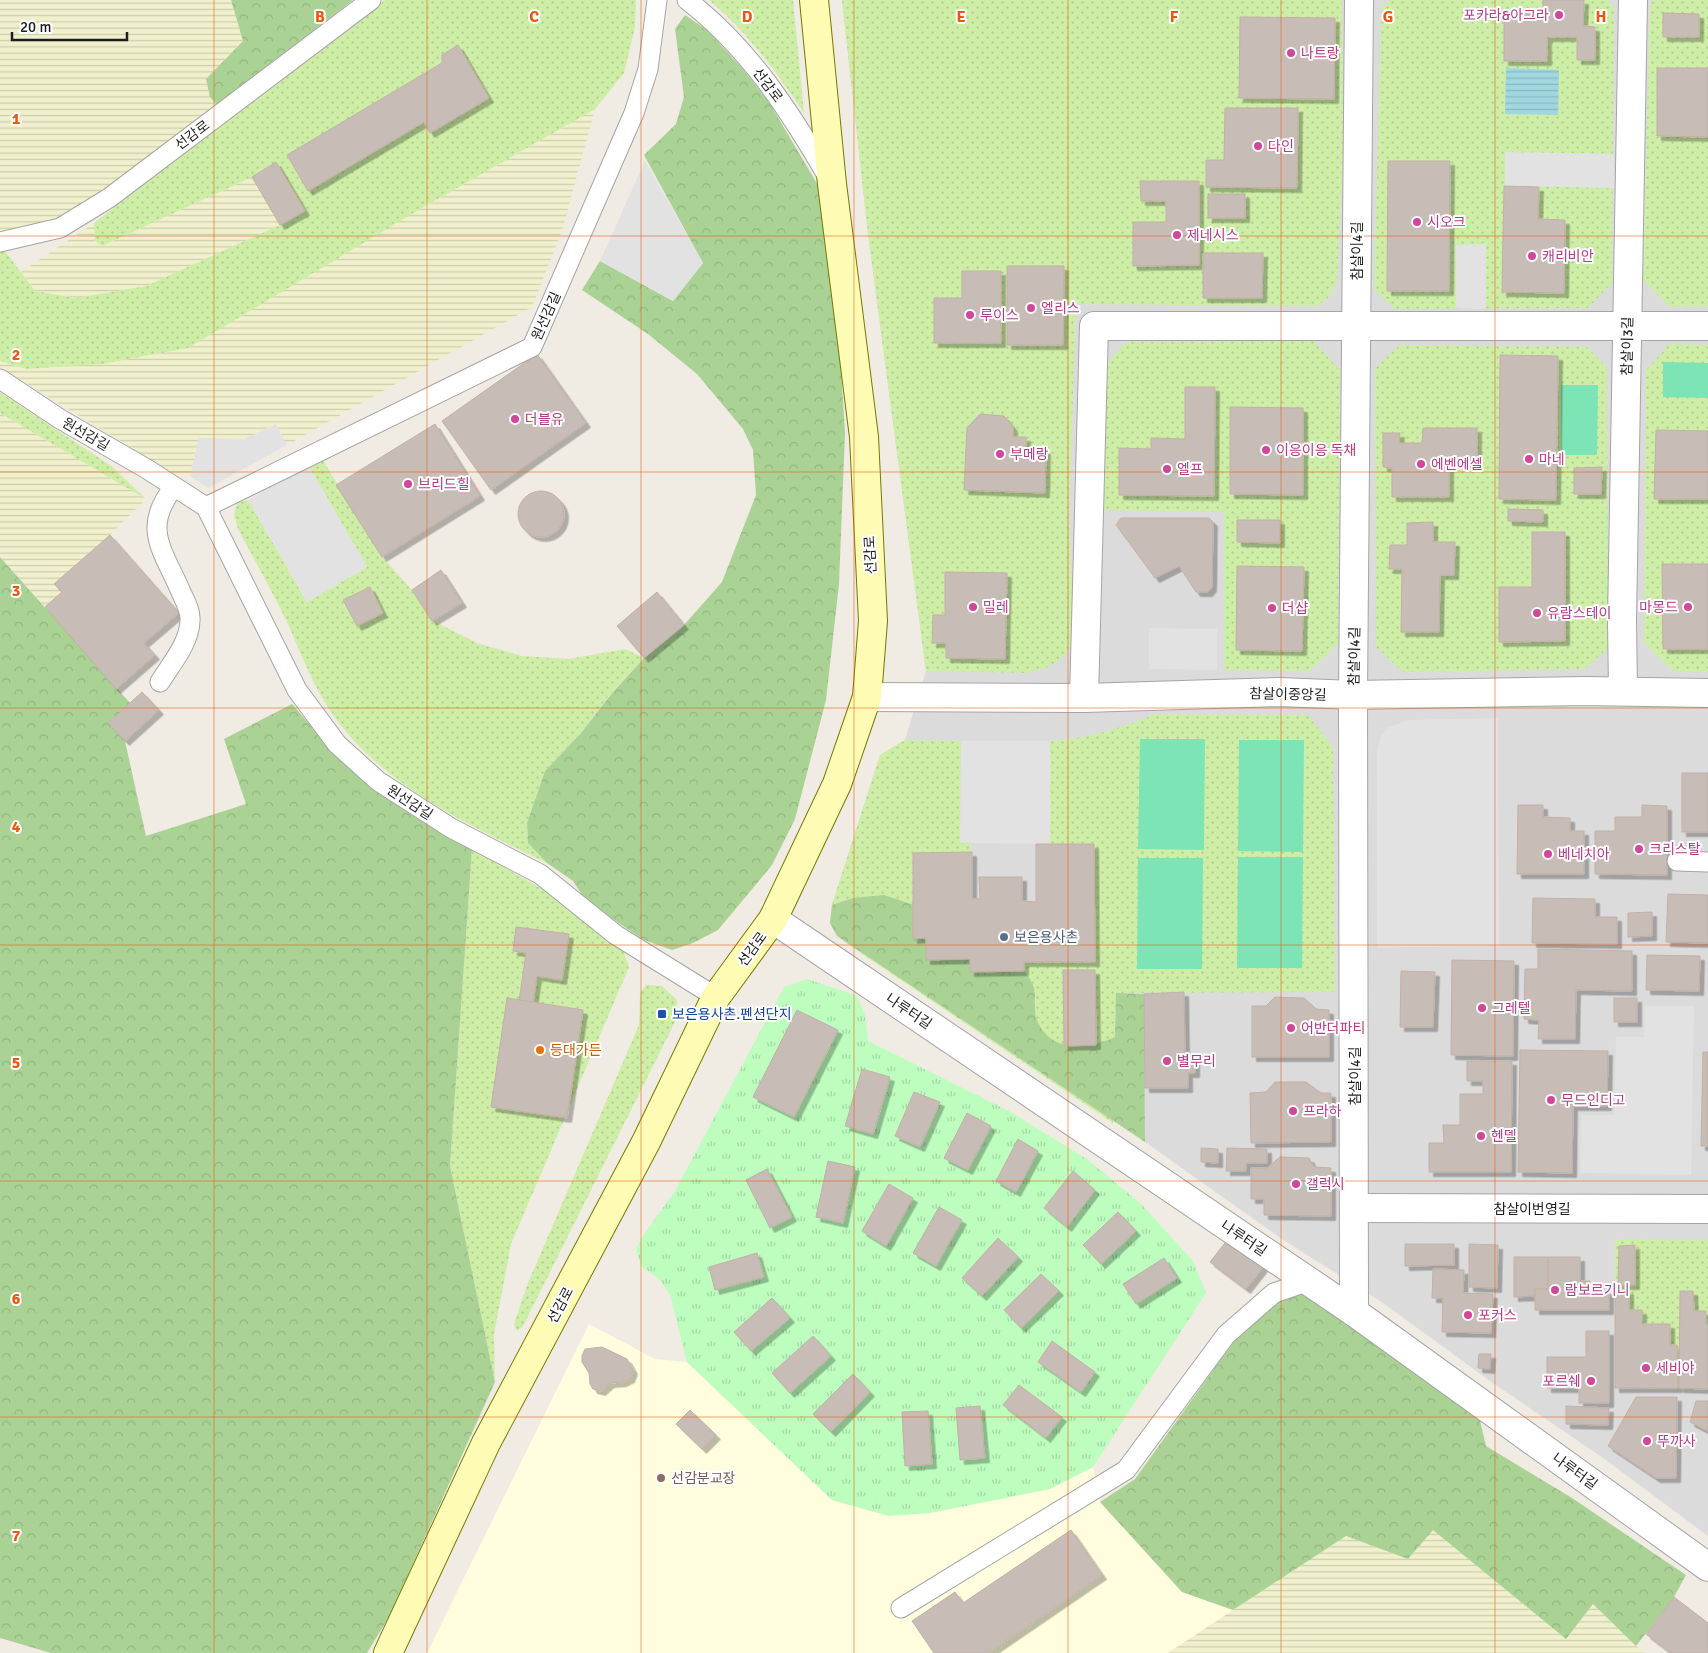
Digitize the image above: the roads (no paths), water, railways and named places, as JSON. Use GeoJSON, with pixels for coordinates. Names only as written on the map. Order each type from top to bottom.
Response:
{"type":"FeatureCollection","features":[{"type":"Feature","properties":{"kind":"street","name":"선감로"},"geometry":{"type":"LineString","coordinates":[[388,1653],[486,1443],[646,1142],[716,997],[773,919],[837,784],[867,697],[873,620],[864,438],[832,184],[814,0]]}},
{"type":"Feature","properties":{"kind":"street","name":"참살이4길"},"geometry":{"type":"LineString","coordinates":[[1354,1312],[1356,1208],[1353,695],[1360,0]]}},
{"type":"Feature","properties":{"kind":"street","name":"참살이3길"},"geometry":{"type":"LineString","coordinates":[[1623,691],[1633,0]]}},
{"type":"Feature","properties":{"kind":"street"},"geometry":{"type":"LineString","coordinates":[[1084,698],[1094,326],[1708,326]]}},
{"type":"Feature","properties":{"kind":"street","name":"참살이중앙길"},"geometry":{"type":"LineString","coordinates":[[867,697],[1084,698],[1279,692],[1353,695],[1623,691],[1708,693]]}},
{"type":"Feature","properties":{"kind":"street","name":"나루터길"},"geometry":{"type":"LineString","coordinates":[[773,919],[1354,1312],[1708,1567]]}},
{"type":"Feature","properties":{"kind":"street","name":"참살이번영길"},"geometry":{"type":"LineString","coordinates":[[1356,1208],[1708,1209]]}},
{"type":"Feature","properties":{"kind":"lane","name":"선감로"},"geometry":{"type":"LineString","coordinates":[[0,242],[60,228],[109,198],[371,0]]}},
{"type":"Feature","properties":{"kind":"lane","name":"원선감길"},"geometry":{"type":"LineString","coordinates":[[206,507],[532,346],[634,113],[648,69],[657,0]]}},
{"type":"Feature","properties":{"kind":"lane","name":"선감로"},"geometry":{"type":"LineString","coordinates":[[687,0],[714,21],[769,84],[803,133],[832,184]]}},
{"type":"Feature","properties":{"kind":"lane","name":"원선감길"},"geometry":{"type":"LineString","coordinates":[[0,379],[60,419],[206,507],[297,690],[337,744],[378,782],[451,828],[540,874],[616,935],[716,997]]}},
{"type":"Feature","properties":{"kind":"lane"},"geometry":{"type":"LineString","coordinates":[[160,682],[187,638],[190,620],[188,607],[158,540],[156,520],[161,503],[174,487]]}},
{"type":"Feature","properties":{"kind":"lane"},"geometry":{"type":"LineString","coordinates":[[1676,861],[1708,862]]}},
{"type":"Feature","properties":{"kind":"lane"},"geometry":{"type":"LineString","coordinates":[[901,1608],[1126,1470],[1226,1335],[1274,1292],[1309,1281]]}},
{"type":"Feature","properties":{"kind":"water"},"geometry":{"type":"Polygon","coordinates":[[[1506,68],[1559,70],[1558,115],[1505,114],[1506,68]]]}},
{"type":"Feature","properties":{"kind":"place","name":"포카라&아그라"},"geometry":{"type":"Point","coordinates":[1559,15]}},
{"type":"Feature","properties":{"kind":"place","name":"나트랑"},"geometry":{"type":"Point","coordinates":[1291,53]}},
{"type":"Feature","properties":{"kind":"place","name":"다인"},"geometry":{"type":"Point","coordinates":[1258,146]}},
{"type":"Feature","properties":{"kind":"place","name":"시오크"},"geometry":{"type":"Point","coordinates":[1417,222]}},
{"type":"Feature","properties":{"kind":"place","name":"제네시스"},"geometry":{"type":"Point","coordinates":[1177,235]}},
{"type":"Feature","properties":{"kind":"place","name":"캐리비안"},"geometry":{"type":"Point","coordinates":[1532,256]}},
{"type":"Feature","properties":{"kind":"place","name":"엘리스"},"geometry":{"type":"Point","coordinates":[1031,308]}},
{"type":"Feature","properties":{"kind":"place","name":"루이스"},"geometry":{"type":"Point","coordinates":[970,315]}},
{"type":"Feature","properties":{"kind":"place","name":"더블유"},"geometry":{"type":"Point","coordinates":[515,419]}},
{"type":"Feature","properties":{"kind":"place","name":"이응이응 독채"},"geometry":{"type":"Point","coordinates":[1266,450]}},
{"type":"Feature","properties":{"kind":"place","name":"부메랑"},"geometry":{"type":"Point","coordinates":[1000,454]}},
{"type":"Feature","properties":{"kind":"place","name":"마네"},"geometry":{"type":"Point","coordinates":[1529,459]}},
{"type":"Feature","properties":{"kind":"place","name":"에벤에셀"},"geometry":{"type":"Point","coordinates":[1421,464]}},
{"type":"Feature","properties":{"kind":"place","name":"엘프"},"geometry":{"type":"Point","coordinates":[1167,469]}},
{"type":"Feature","properties":{"kind":"place","name":"브리드힐"},"geometry":{"type":"Point","coordinates":[408,484]}},
{"type":"Feature","properties":{"kind":"place","name":"밀레"},"geometry":{"type":"Point","coordinates":[973,607]}},
{"type":"Feature","properties":{"kind":"place","name":"마몽드"},"geometry":{"type":"Point","coordinates":[1688,607]}},
{"type":"Feature","properties":{"kind":"place","name":"더샵"},"geometry":{"type":"Point","coordinates":[1272,608]}},
{"type":"Feature","properties":{"kind":"place","name":"유람스테이"},"geometry":{"type":"Point","coordinates":[1537,613]}},
{"type":"Feature","properties":{"kind":"place","name":"크리스탈"},"geometry":{"type":"Point","coordinates":[1639,849]}},
{"type":"Feature","properties":{"kind":"place","name":"베네치아"},"geometry":{"type":"Point","coordinates":[1548,854]}},
{"type":"Feature","properties":{"kind":"place","name":"보은용사촌"},"geometry":{"type":"Point","coordinates":[1004,937]}},
{"type":"Feature","properties":{"kind":"place","name":"그레텔"},"geometry":{"type":"Point","coordinates":[1482,1008]}},
{"type":"Feature","properties":{"kind":"place","name":"보은용사촌.펜션단지"},"geometry":{"type":"Point","coordinates":[662,1014]}},
{"type":"Feature","properties":{"kind":"place","name":"어반더파티"},"geometry":{"type":"Point","coordinates":[1291,1028]}},
{"type":"Feature","properties":{"kind":"place","name":"등대가든"},"geometry":{"type":"Point","coordinates":[540,1050]}},
{"type":"Feature","properties":{"kind":"place","name":"별무리"},"geometry":{"type":"Point","coordinates":[1167,1061]}},
{"type":"Feature","properties":{"kind":"place","name":"무드인디고"},"geometry":{"type":"Point","coordinates":[1551,1100]}},
{"type":"Feature","properties":{"kind":"place","name":"프라하"},"geometry":{"type":"Point","coordinates":[1293,1111]}},
{"type":"Feature","properties":{"kind":"place","name":"헨델"},"geometry":{"type":"Point","coordinates":[1481,1136]}},
{"type":"Feature","properties":{"kind":"place","name":"갤럭시"},"geometry":{"type":"Point","coordinates":[1296,1184]}},
{"type":"Feature","properties":{"kind":"place","name":"람보르기니"},"geometry":{"type":"Point","coordinates":[1555,1290]}},
{"type":"Feature","properties":{"kind":"place","name":"포커스"},"geometry":{"type":"Point","coordinates":[1468,1315]}},
{"type":"Feature","properties":{"kind":"place","name":"세비야"},"geometry":{"type":"Point","coordinates":[1646,1368]}},
{"type":"Feature","properties":{"kind":"place","name":"포르쉐"},"geometry":{"type":"Point","coordinates":[1591,1381]}},
{"type":"Feature","properties":{"kind":"place","name":"뚜까사"},"geometry":{"type":"Point","coordinates":[1647,1441]}},
{"type":"Feature","properties":{"kind":"place","name":"선감분교장"},"geometry":{"type":"Point","coordinates":[661,1478]}}]}
